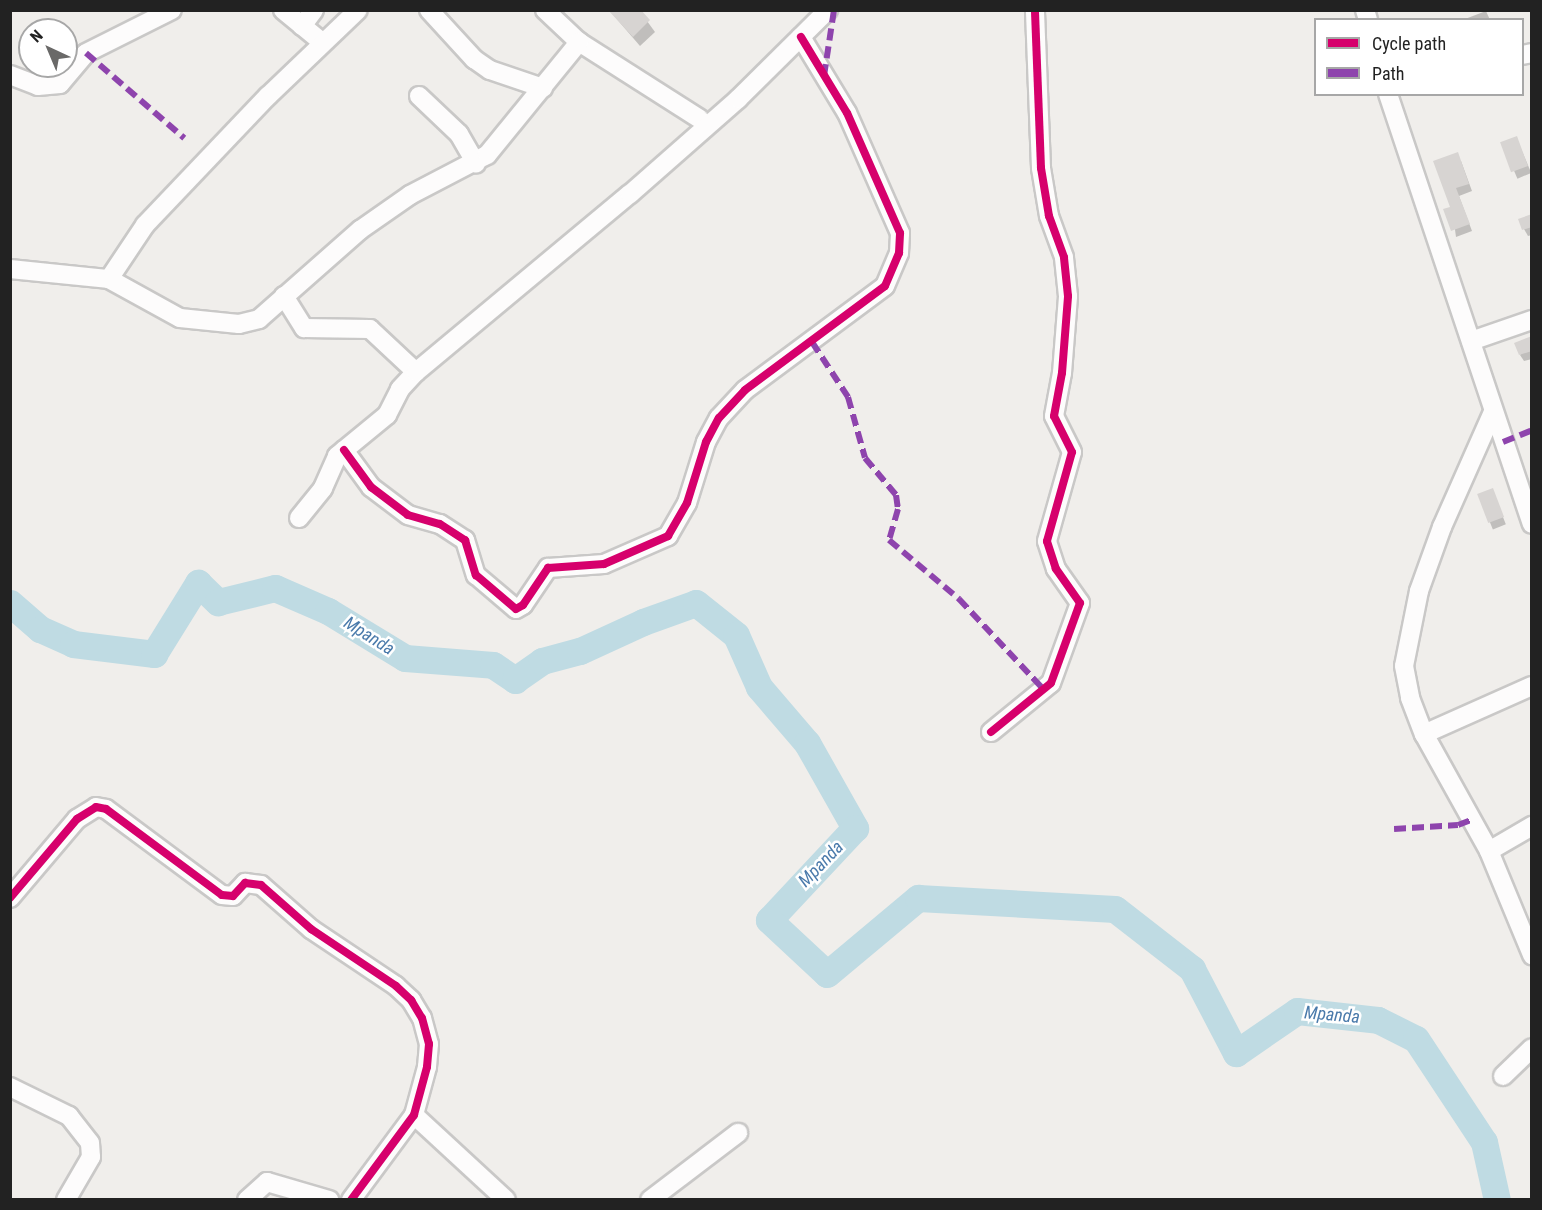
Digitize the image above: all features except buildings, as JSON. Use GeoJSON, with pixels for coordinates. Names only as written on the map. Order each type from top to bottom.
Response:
{"type":"FeatureCollection","features":[{"type":"Feature","properties":{"kind":"street"},"geometry":{"type":"LineString","coordinates":[[10,75],[38,86],[60,84],[86,53],[172,10]]}},
{"type":"Feature","properties":{"kind":"street"},"geometry":{"type":"LineString","coordinates":[[283,10],[322,42]]}},
{"type":"Feature","properties":{"kind":"street"},"geometry":{"type":"LineString","coordinates":[[302,26],[314,10]]}},
{"type":"Feature","properties":{"kind":"street"},"geometry":{"type":"LineString","coordinates":[[109,279],[145,225],[322,42],[358,10]]}},
{"type":"Feature","properties":{"kind":"street"},"geometry":{"type":"LineString","coordinates":[[429,10],[474,59],[490,70],[543,88]]}},
{"type":"Feature","properties":{"kind":"street"},"geometry":{"type":"LineString","coordinates":[[299,518],[344,450],[364,438],[387,415],[400,389],[416,372],[630,194],[828,10]]}},
{"type":"Feature","properties":{"kind":"street"},"geometry":{"type":"LineString","coordinates":[[991,732],[1051,683],[1080,603],[1056,569],[1047,541],[1072,452],[1054,416],[1062,373],[1068,296],[1064,257],[1049,216],[1041,168],[1035,10]]}},
{"type":"Feature","properties":{"kind":"street"},"geometry":{"type":"LineString","coordinates":[[550,12],[579,42],[700,119]]}},
{"type":"Feature","properties":{"kind":"street"},"geometry":{"type":"LineString","coordinates":[[344,450],[371,487],[408,515],[440,524],[465,540],[476,575],[516,609],[548,568],[604,564],[668,536],[687,503],[706,442],[719,418],[745,390],[885,286],[893,274],[899,253],[900,233],[847,113],[801,37]]}},
{"type":"Feature","properties":{"kind":"street"},"geometry":{"type":"LineString","coordinates":[[10,269],[109,279],[165,312],[206,322],[238,324],[259,319],[360,230],[402,201],[476,164],[543,88],[579,42]]}},
{"type":"Feature","properties":{"kind":"street"},"geometry":{"type":"LineString","coordinates":[[419,96],[463,139],[476,164]]}},
{"type":"Feature","properties":{"kind":"street"},"geometry":{"type":"LineString","coordinates":[[1390,96],[1493,412],[1532,524]]}},
{"type":"Feature","properties":{"kind":"street"},"geometry":{"type":"LineString","coordinates":[[284,296],[304,328],[370,329],[416,372]]}},
{"type":"Feature","properties":{"kind":"street"},"geometry":{"type":"LineString","coordinates":[[1471,341],[1532,320]]}},
{"type":"Feature","properties":{"kind":"street"},"geometry":{"type":"LineString","coordinates":[[1493,412],[1442,527],[1419,591],[1404,666],[1410,698],[1424,734],[1489,851],[1532,955]]}},
{"type":"Feature","properties":{"kind":"street"},"geometry":{"type":"LineString","coordinates":[[1424,734],[1532,686]]}},
{"type":"Feature","properties":{"kind":"street"},"geometry":{"type":"LineString","coordinates":[[10,897],[77,819],[96,807],[106,809],[139,831],[222,895],[233,896],[245,883],[261,885],[311,929],[411,1000],[429,1044],[427,1067],[414,1115],[351,1200]]}},
{"type":"Feature","properties":{"kind":"street"},"geometry":{"type":"LineString","coordinates":[[1489,851],[1532,826]]}},
{"type":"Feature","properties":{"kind":"street"},"geometry":{"type":"LineString","coordinates":[[1503,1076],[1532,1048]]}},
{"type":"Feature","properties":{"kind":"street"},"geometry":{"type":"LineString","coordinates":[[10,1087],[69,1116],[90,1143],[91,1157],[66,1200]]}},
{"type":"Feature","properties":{"kind":"street"},"geometry":{"type":"LineString","coordinates":[[414,1115],[506,1200]]}},
{"type":"Feature","properties":{"kind":"street"},"geometry":{"type":"LineString","coordinates":[[650,1200],[738,1133]]}},
{"type":"Feature","properties":{"kind":"street"},"geometry":{"type":"LineString","coordinates":[[247,1200],[267,1182],[329,1200]]}},
{"type":"Feature","properties":{"kind":"waterway","name":"Mpanda"},"geometry":{"type":"LineString","coordinates":[[10,603],[40,629],[73,644],[154,654],[198,583],[218,602],[275,588],[328,611],[405,658],[493,665],[515,680],[542,661],[580,651],[643,622],[696,603],[736,635],[759,687],[807,743],[855,828],[769,920],[827,974],[918,898],[1115,909],[1192,969],[1236,1053],[1297,1011],[1378,1020],[1416,1039],[1484,1142],[1497,1200]]}},
{"type":"Feature","properties":{"kind":"marked path"},"geometry":{"type":"LineString","coordinates":[[824,76],[834,10]]}},
{"type":"Feature","properties":{"kind":"marked path"},"geometry":{"type":"LineString","coordinates":[[86,53],[184,138]]}},
{"type":"Feature","properties":{"kind":"marked path"},"geometry":{"type":"LineString","coordinates":[[812,342],[848,397],[865,458],[896,495],[898,509],[889,540],[959,599],[1045,691]]}},
{"type":"Feature","properties":{"kind":"marked path"},"geometry":{"type":"LineString","coordinates":[[1503,442],[1532,430]]}},
{"type":"Feature","properties":{"kind":"marked path"},"geometry":{"type":"LineString","coordinates":[[1394,829],[1458,825],[1471,820]]}},
{"type":"Feature","properties":{"kind":"cycle path"},"geometry":{"type":"LineString","coordinates":[[991,732],[1051,683],[1080,603],[1056,569],[1047,541],[1072,452],[1054,416],[1062,373],[1068,296],[1064,257],[1049,216],[1041,168],[1035,10]]}},
{"type":"Feature","properties":{"kind":"cycle path"},"geometry":{"type":"LineString","coordinates":[[344,450],[371,487],[408,515],[440,524],[465,540],[476,575],[516,609],[523,605],[548,568],[604,564],[668,536],[687,503],[706,442],[719,418],[745,390],[885,286],[899,253],[900,233],[847,113],[801,37]]}},
{"type":"Feature","properties":{"kind":"cycle path"},"geometry":{"type":"LineString","coordinates":[[10,898],[77,819],[96,807],[106,809],[222,895],[233,896],[245,883],[261,885],[311,929],[396,986],[411,1000],[422,1018],[429,1044],[427,1067],[414,1115],[351,1200]]}}]}
